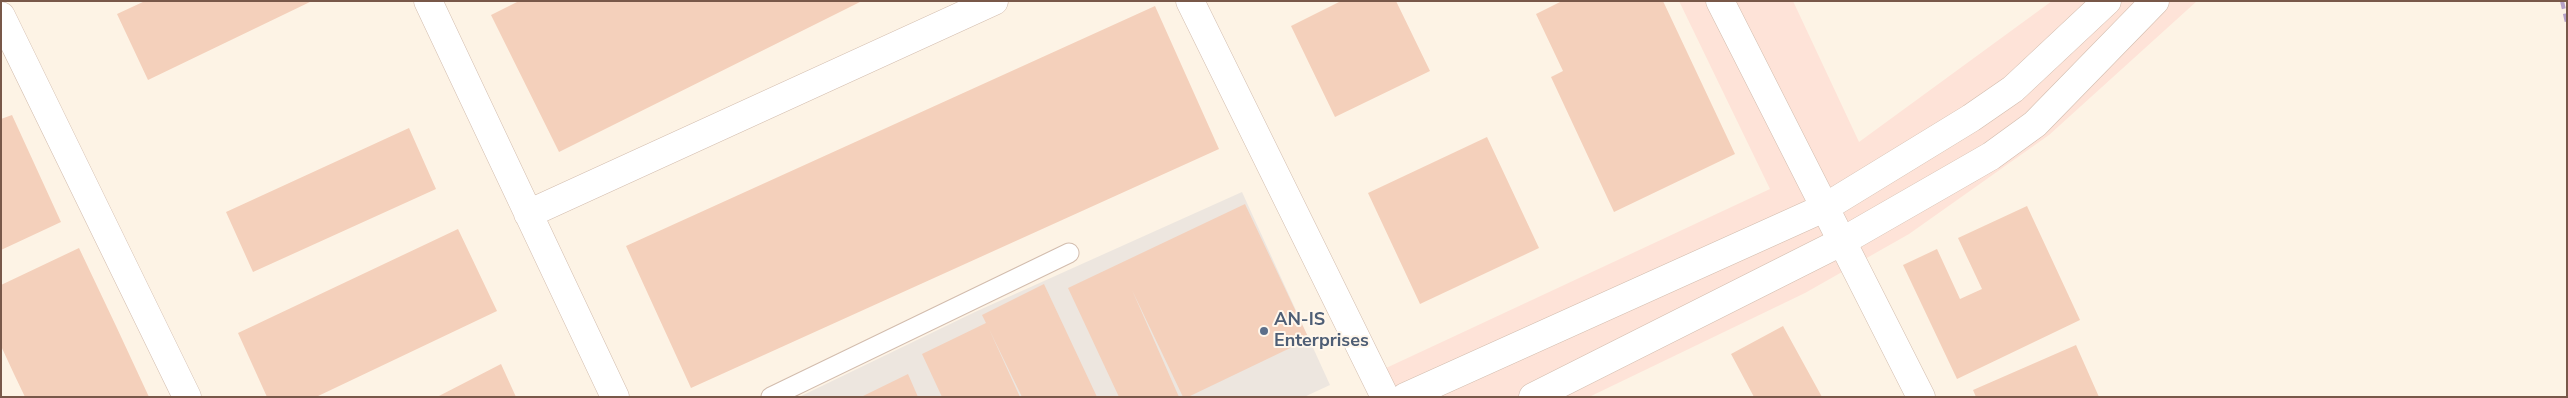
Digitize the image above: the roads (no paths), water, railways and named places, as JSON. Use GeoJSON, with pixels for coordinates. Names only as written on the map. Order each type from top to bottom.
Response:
{"type":"FeatureCollection","features":[{"type":"Feature","properties":{"kind":"street"},"geometry":{"type":"LineString","coordinates":[[428,1],[615,397]]}},
{"type":"Feature","properties":{"kind":"street"},"geometry":{"type":"LineString","coordinates":[[528,214],[994,1]]}},
{"type":"Feature","properties":{"kind":"street"},"geometry":{"type":"LineString","coordinates":[[1190,1],[1385,397]]}},
{"type":"Feature","properties":{"kind":"street"},"geometry":{"type":"LineString","coordinates":[[1720,1],[1921,397]]}},
{"type":"Feature","properties":{"kind":"street"},"geometry":{"type":"LineString","coordinates":[[1405,397],[1824,208],[1970,118],[2013,89],[2107,1]]}},
{"type":"Feature","properties":{"kind":"street"},"geometry":{"type":"LineString","coordinates":[[1532,397],[1843,241],[1991,156],[2035,124],[2155,1]]}},
{"type":"Feature","properties":{"kind":"street"},"geometry":{"type":"LineString","coordinates":[[1,16],[187,397]]}},
{"type":"Feature","properties":{"kind":"lane"},"geometry":{"type":"LineString","coordinates":[[771,397],[1068,253]]}},
{"type":"Feature","properties":{"kind":"railway"},"geometry":{"type":"LineString","coordinates":[[2562,1],[2567,23]]}},
{"type":"Feature","properties":{"kind":"place","name":"AN-IS Enterprises"},"geometry":{"type":"Point","coordinates":[1264,331]}}]}
